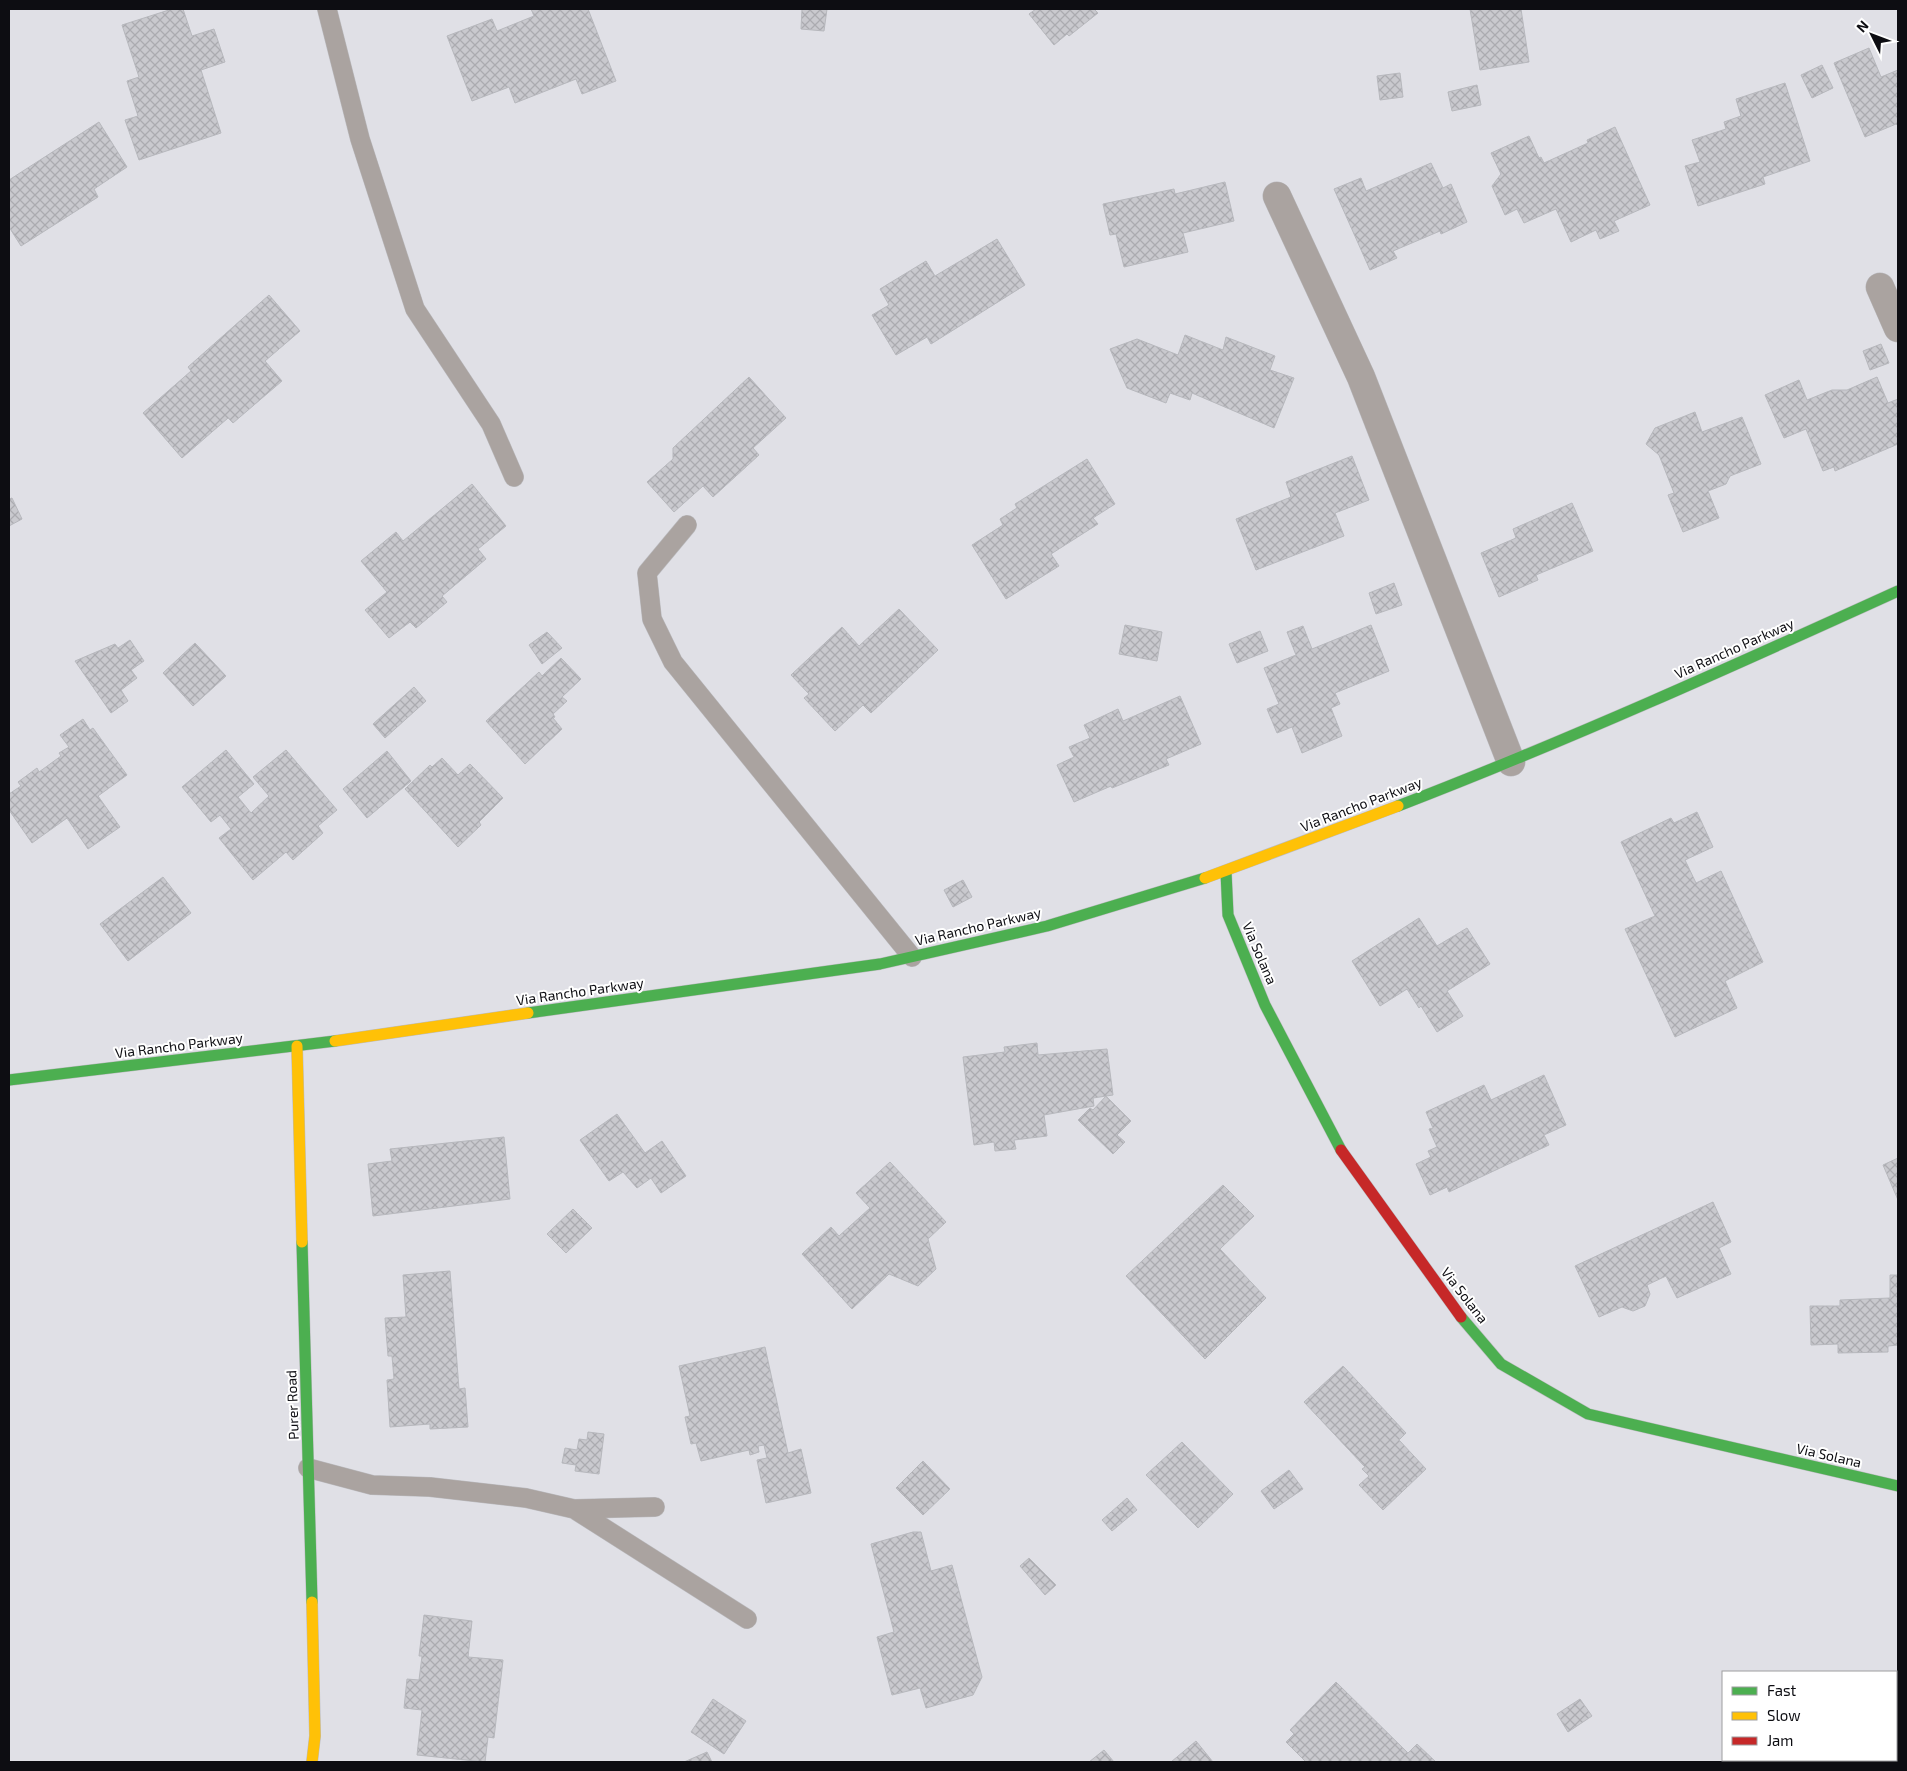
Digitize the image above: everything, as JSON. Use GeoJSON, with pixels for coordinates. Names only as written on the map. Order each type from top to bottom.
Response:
{"type":"FeatureCollection","features":[{"type":"Feature","properties":{"kind":"main road","name":"Via Rancho Parkway"},"geometry":{"type":"LineString","coordinates":[[9,1080],[297,1046],[880,964],[1048,926],[1226,872],[1510,762],[1687,686],[1898,591]]}},
{"type":"Feature","properties":{"kind":"main road","name":"Via Solana"},"geometry":{"type":"LineString","coordinates":[[1226,872],[1228,915],[1231,924],[1265,1005],[1344,1155],[1448,1301],[1501,1364],[1588,1414],[1898,1486]]}},
{"type":"Feature","properties":{"kind":"main road","name":"Purer Road"},"geometry":{"type":"LineString","coordinates":[[297,1046],[315,1736],[312,1762]]}},
{"type":"Feature","properties":{"kind":"street"},"geometry":{"type":"LineString","coordinates":[[1277,196],[1361,376],[1510,762]]}},
{"type":"Feature","properties":{"kind":"street"},"geometry":{"type":"LineString","coordinates":[[1880,287],[1898,328]]}},
{"type":"Feature","properties":{"kind":"lane"},"geometry":{"type":"LineString","coordinates":[[326,9],[360,139],[415,308],[491,424],[514,477]]}},
{"type":"Feature","properties":{"kind":"lane"},"geometry":{"type":"LineString","coordinates":[[687,525],[648,573],[652,619],[673,662],[912,957]]}},
{"type":"Feature","properties":{"kind":"lane"},"geometry":{"type":"LineString","coordinates":[[308,1468],[372,1485],[430,1487],[526,1498],[574,1509],[655,1506]]}},
{"type":"Feature","properties":{"kind":"lane"},"geometry":{"type":"LineString","coordinates":[[574,1509],[747,1619]]}},
{"type":"Feature","properties":{"kind":"building"},"geometry":{"type":"Polygon","coordinates":[[[172,9],[183,9],[192,36],[214,29],[225,62],[201,70],[221,133],[139,160],[125,120],[138,116],[127,81],[139,77],[122,25],[172,9]]]}},
{"type":"Feature","properties":{"kind":"building"},"geometry":{"type":"Polygon","coordinates":[[[531,9],[588,9],[616,81],[582,94],[576,79],[515,103],[509,87],[472,101],[447,36],[492,19],[497,31],[534,16],[531,9]]]}},
{"type":"Feature","properties":{"kind":"building"},"geometry":{"type":"Polygon","coordinates":[[[802,9],[827,9],[824,31],[801,29],[802,9]]]}},
{"type":"Feature","properties":{"kind":"building"},"geometry":{"type":"Polygon","coordinates":[[[1036,9],[1094,9],[1098,13],[1069,36],[1067,34],[1054,45],[1029,14],[1036,9]]]}},
{"type":"Feature","properties":{"kind":"building"},"geometry":{"type":"Polygon","coordinates":[[[1470,9],[1521,9],[1529,62],[1480,70],[1470,9]]]}},
{"type":"Feature","properties":{"kind":"building"},"geometry":{"type":"Polygon","coordinates":[[[1869,48],[1881,77],[1898,70],[1898,126],[1896,124],[1865,137],[1834,63],[1869,48]]]}},
{"type":"Feature","properties":{"kind":"building"},"geometry":{"type":"Polygon","coordinates":[[[1822,65],[1833,88],[1812,98],[1801,75],[1822,65]]]}},
{"type":"Feature","properties":{"kind":"building"},"geometry":{"type":"Polygon","coordinates":[[[1400,73],[1403,97],[1380,100],[1377,76],[1400,73]]]}},
{"type":"Feature","properties":{"kind":"building"},"geometry":{"type":"Polygon","coordinates":[[[1785,83],[1810,161],[1763,177],[1765,184],[1698,206],[1685,166],[1700,162],[1692,140],[1726,129],[1724,122],[1741,116],[1736,99],[1785,83]]]}},
{"type":"Feature","properties":{"kind":"building"},"geometry":{"type":"Polygon","coordinates":[[[1477,85],[1481,105],[1452,111],[1448,92],[1477,85]]]}},
{"type":"Feature","properties":{"kind":"building"},"geometry":{"type":"Polygon","coordinates":[[[99,122],[127,167],[94,189],[98,197],[21,246],[9,227],[9,180],[99,122]]]}},
{"type":"Feature","properties":{"kind":"building"},"geometry":{"type":"Polygon","coordinates":[[[1615,127],[1650,205],[1614,221],[1619,231],[1600,239],[1596,230],[1571,242],[1556,209],[1524,223],[1517,209],[1505,215],[1492,186],[1501,174],[1491,153],[1529,136],[1539,158],[1541,157],[1544,163],[1588,143],[1587,140],[1615,127]]]}},
{"type":"Feature","properties":{"kind":"building"},"geometry":{"type":"Polygon","coordinates":[[[1431,163],[1443,188],[1451,184],[1467,222],[1441,234],[1440,231],[1393,251],[1397,258],[1370,270],[1334,189],[1361,178],[1366,191],[1431,163]]]}},
{"type":"Feature","properties":{"kind":"building"},"geometry":{"type":"Polygon","coordinates":[[[1225,182],[1234,221],[1183,233],[1188,252],[1124,267],[1116,234],[1110,235],[1103,204],[1174,189],[1175,194],[1225,182]]]}},
{"type":"Feature","properties":{"kind":"building"},"geometry":{"type":"Polygon","coordinates":[[[997,239],[1025,285],[931,344],[927,337],[896,355],[872,315],[889,305],[880,289],[926,261],[935,276],[997,239]]]}},
{"type":"Feature","properties":{"kind":"building"},"geometry":{"type":"Polygon","coordinates":[[[269,295],[300,331],[265,361],[282,381],[233,423],[228,418],[182,458],[143,413],[191,371],[188,367],[269,295]]]}},
{"type":"Feature","properties":{"kind":"building"},"geometry":{"type":"Polygon","coordinates":[[[1185,335],[1223,350],[1226,337],[1275,356],[1270,370],[1294,378],[1274,428],[1192,393],[1190,400],[1170,393],[1166,403],[1127,388],[1110,349],[1137,339],[1178,355],[1185,335]]]}},
{"type":"Feature","properties":{"kind":"building"},"geometry":{"type":"Polygon","coordinates":[[[1881,344],[1889,363],[1870,370],[1863,351],[1881,344]]]}},
{"type":"Feature","properties":{"kind":"building"},"geometry":{"type":"Polygon","coordinates":[[[749,377],[786,418],[753,448],[759,455],[713,497],[703,486],[674,512],[647,482],[673,459],[673,448],[749,377]]]}},
{"type":"Feature","properties":{"kind":"building"},"geometry":{"type":"Polygon","coordinates":[[[1877,377],[1888,403],[1898,399],[1898,444],[1835,471],[1834,467],[1823,471],[1806,429],[1784,438],[1765,395],[1799,380],[1807,400],[1832,390],[1847,390],[1877,377]]]}},
{"type":"Feature","properties":{"kind":"building"},"geometry":{"type":"Polygon","coordinates":[[[1695,412],[1702,432],[1742,417],[1761,464],[1730,476],[1726,484],[1708,491],[1719,518],[1683,532],[1668,495],[1674,493],[1659,455],[1646,444],[1655,428],[1695,412]]]}},
{"type":"Feature","properties":{"kind":"building"},"geometry":{"type":"Polygon","coordinates":[[[1352,456],[1369,500],[1335,513],[1344,536],[1256,570],[1236,519],[1291,497],[1286,482],[1352,456]]]}},
{"type":"Feature","properties":{"kind":"building"},"geometry":{"type":"Polygon","coordinates":[[[1087,459],[1115,504],[1093,518],[1098,524],[1051,554],[1059,566],[1006,599],[972,545],[1003,525],[1000,519],[1017,508],[1015,504],[1087,459]]]}},
{"type":"Feature","properties":{"kind":"building"},"geometry":{"type":"Polygon","coordinates":[[[472,484],[506,526],[478,549],[486,559],[442,596],[447,602],[416,628],[410,622],[389,638],[365,610],[387,592],[361,561],[396,532],[403,541],[472,484]]]}},
{"type":"Feature","properties":{"kind":"building"},"geometry":{"type":"Polygon","coordinates":[[[12,498],[22,519],[9,526],[9,499],[12,498]]]}},
{"type":"Feature","properties":{"kind":"building"},"geometry":{"type":"Polygon","coordinates":[[[1572,503],[1593,551],[1536,575],[1538,580],[1499,597],[1481,553],[1516,538],[1513,529],[1572,503]]]}},
{"type":"Feature","properties":{"kind":"building"},"geometry":{"type":"Polygon","coordinates":[[[1394,583],[1402,605],[1376,614],[1369,593],[1394,583]]]}},
{"type":"Feature","properties":{"kind":"building"},"geometry":{"type":"Polygon","coordinates":[[[899,609],[938,650],[871,713],[863,705],[835,731],[804,698],[809,694],[791,675],[842,627],[859,646],[899,609]]]}},
{"type":"Feature","properties":{"kind":"building"},"geometry":{"type":"Polygon","coordinates":[[[1125,625],[1162,632],[1157,661],[1119,654],[1125,625]]]}},
{"type":"Feature","properties":{"kind":"building"},"geometry":{"type":"Polygon","coordinates":[[[1371,625],[1389,671],[1335,693],[1340,704],[1331,708],[1342,736],[1302,753],[1292,727],[1277,733],[1267,709],[1279,704],[1264,668],[1296,655],[1287,632],[1303,626],[1312,649],[1371,625]]]}},
{"type":"Feature","properties":{"kind":"building"},"geometry":{"type":"Polygon","coordinates":[[[1260,631],[1268,651],[1237,663],[1229,644],[1260,631]]]}},
{"type":"Feature","properties":{"kind":"building"},"geometry":{"type":"Polygon","coordinates":[[[547,632],[562,648],[542,664],[529,645],[547,632]]]}},
{"type":"Feature","properties":{"kind":"building"},"geometry":{"type":"Polygon","coordinates":[[[130,640],[144,661],[131,670],[137,678],[121,690],[128,701],[111,713],[75,661],[115,644],[118,648],[130,640]]]}},
{"type":"Feature","properties":{"kind":"building"},"geometry":{"type":"Polygon","coordinates":[[[195,643],[226,676],[193,706],[163,673],[195,643]]]}},
{"type":"Feature","properties":{"kind":"building"},"geometry":{"type":"Polygon","coordinates":[[[561,658],[581,679],[562,697],[567,701],[553,714],[555,717],[553,718],[562,729],[525,764],[486,721],[539,672],[542,676],[561,658]]]}},
{"type":"Feature","properties":{"kind":"building"},"geometry":{"type":"Polygon","coordinates":[[[414,687],[426,701],[385,738],[373,724],[414,687]]]}},
{"type":"Feature","properties":{"kind":"building"},"geometry":{"type":"Polygon","coordinates":[[[1180,696],[1201,744],[1166,759],[1169,765],[1074,802],[1057,765],[1074,757],[1069,747],[1090,738],[1084,725],[1118,709],[1123,721],[1180,696]]]}},
{"type":"Feature","properties":{"kind":"building"},"geometry":{"type":"Polygon","coordinates":[[[83,719],[90,730],[93,728],[127,775],[98,796],[120,827],[88,849],[67,818],[32,843],[9,810],[9,794],[21,786],[18,782],[37,768],[39,772],[61,756],[59,753],[69,747],[60,735],[83,719]]]}},
{"type":"Feature","properties":{"kind":"building"},"geometry":{"type":"Polygon","coordinates":[[[226,750],[254,784],[238,797],[251,813],[269,796],[253,777],[286,750],[337,810],[318,826],[323,833],[293,860],[286,852],[253,880],[219,838],[231,829],[220,815],[211,822],[182,787],[226,750]]]}},
{"type":"Feature","properties":{"kind":"building"},"geometry":{"type":"Polygon","coordinates":[[[387,751],[411,781],[367,818],[343,789],[387,751]]]}},
{"type":"Feature","properties":{"kind":"building"},"geometry":{"type":"Polygon","coordinates":[[[442,758],[458,775],[470,764],[503,798],[479,822],[481,825],[458,847],[405,789],[430,765],[432,767],[442,758]]]}},
{"type":"Feature","properties":{"kind":"building"},"geometry":{"type":"Polygon","coordinates":[[[1697,812],[1713,847],[1685,860],[1696,883],[1721,871],[1763,962],[1725,981],[1737,1008],[1675,1037],[1625,929],[1655,916],[1621,842],[1671,818],[1674,823],[1697,812]]]}},
{"type":"Feature","properties":{"kind":"building"},"geometry":{"type":"Polygon","coordinates":[[[163,877],[191,913],[128,961],[100,924],[163,877]]]}},
{"type":"Feature","properties":{"kind":"building"},"geometry":{"type":"Polygon","coordinates":[[[963,880],[972,897],[953,907],[944,890],[963,880]]]}},
{"type":"Feature","properties":{"kind":"building"},"geometry":{"type":"Polygon","coordinates":[[[1419,918],[1437,946],[1467,928],[1490,964],[1447,991],[1463,1016],[1437,1032],[1421,1006],[1419,1008],[1407,989],[1380,1006],[1352,961],[1419,918]]]}},
{"type":"Feature","properties":{"kind":"building"},"geometry":{"type":"Polygon","coordinates":[[[1037,1043],[1038,1055],[1107,1049],[1113,1095],[1093,1098],[1094,1106],[1044,1115],[1047,1136],[1014,1140],[1016,1149],[995,1151],[994,1142],[974,1145],[963,1057],[1005,1052],[1004,1047],[1037,1043]]]}},
{"type":"Feature","properties":{"kind":"building"},"geometry":{"type":"Polygon","coordinates":[[[1544,1075],[1566,1125],[1544,1135],[1549,1145],[1449,1192],[1447,1187],[1430,1195],[1416,1164],[1431,1157],[1428,1151],[1437,1147],[1429,1129],[1433,1128],[1426,1112],[1484,1085],[1491,1100],[1544,1075]]]}},
{"type":"Feature","properties":{"kind":"building"},"geometry":{"type":"Polygon","coordinates":[[[1106,1096],[1131,1121],[1117,1135],[1125,1142],[1113,1154],[1078,1120],[1090,1108],[1093,1110],[1106,1096]]]}},
{"type":"Feature","properties":{"kind":"building"},"geometry":{"type":"Polygon","coordinates":[[[617,1114],[645,1153],[662,1141],[686,1176],[661,1193],[651,1178],[637,1188],[623,1172],[609,1181],[580,1140],[617,1114]]]}},
{"type":"Feature","properties":{"kind":"building"},"geometry":{"type":"Polygon","coordinates":[[[504,1137],[510,1199],[373,1216],[368,1164],[392,1161],[390,1149],[504,1137]]]}},
{"type":"Feature","properties":{"kind":"building"},"geometry":{"type":"Polygon","coordinates":[[[1898,1158],[1898,1200],[1883,1165],[1898,1158]]]}},
{"type":"Feature","properties":{"kind":"building"},"geometry":{"type":"Polygon","coordinates":[[[890,1162],[946,1222],[928,1239],[936,1269],[918,1286],[889,1274],[852,1309],[802,1254],[831,1227],[839,1236],[870,1208],[856,1193],[890,1162]]]}},
{"type":"Feature","properties":{"kind":"building"},"geometry":{"type":"Polygon","coordinates":[[[1223,1185],[1254,1216],[1220,1249],[1266,1298],[1205,1359],[1126,1276],[1223,1185]]]}},
{"type":"Feature","properties":{"kind":"building"},"geometry":{"type":"Polygon","coordinates":[[[1713,1202],[1731,1242],[1719,1248],[1731,1274],[1677,1298],[1666,1276],[1647,1285],[1650,1294],[1645,1306],[1633,1311],[1622,1307],[1599,1317],[1575,1266],[1713,1202]]]}},
{"type":"Feature","properties":{"kind":"building"},"geometry":{"type":"Polygon","coordinates":[[[573,1209],[592,1228],[566,1253],[547,1234],[573,1209]]]}},
{"type":"Feature","properties":{"kind":"building"},"geometry":{"type":"Polygon","coordinates":[[[450,1271],[459,1389],[465,1388],[468,1427],[430,1429],[430,1424],[390,1427],[387,1380],[394,1379],[392,1356],[388,1356],[385,1318],[406,1317],[403,1275],[450,1271]]]}},
{"type":"Feature","properties":{"kind":"building"},"geometry":{"type":"Polygon","coordinates":[[[1890,1275],[1898,1275],[1898,1345],[1888,1346],[1888,1352],[1838,1353],[1838,1344],[1811,1345],[1810,1306],[1840,1306],[1840,1300],[1890,1298],[1890,1275]]]}},
{"type":"Feature","properties":{"kind":"building"},"geometry":{"type":"Polygon","coordinates":[[[765,1347],[788,1453],[801,1449],[811,1493],[766,1503],[757,1460],[767,1458],[764,1445],[758,1446],[759,1452],[750,1455],[749,1450],[701,1461],[696,1443],[691,1444],[685,1417],[690,1416],[679,1366],[765,1347]]]}},
{"type":"Feature","properties":{"kind":"building"},"geometry":{"type":"Polygon","coordinates":[[[1343,1366],[1406,1433],[1399,1440],[1426,1469],[1383,1510],[1359,1485],[1369,1476],[1362,1469],[1365,1467],[1304,1402],[1343,1366]]]}},
{"type":"Feature","properties":{"kind":"building"},"geometry":{"type":"Polygon","coordinates":[[[588,1432],[604,1434],[599,1474],[575,1471],[576,1465],[562,1463],[565,1448],[577,1450],[579,1439],[587,1440],[588,1432]]]}},
{"type":"Feature","properties":{"kind":"building"},"geometry":{"type":"Polygon","coordinates":[[[1182,1442],[1233,1494],[1198,1528],[1146,1475],[1182,1442]]]}},
{"type":"Feature","properties":{"kind":"building"},"geometry":{"type":"Polygon","coordinates":[[[923,1461],[950,1489],[923,1515],[896,1488],[923,1461]]]}},
{"type":"Feature","properties":{"kind":"building"},"geometry":{"type":"Polygon","coordinates":[[[1289,1470],[1303,1489],[1274,1509],[1261,1491],[1289,1470]]]}},
{"type":"Feature","properties":{"kind":"building"},"geometry":{"type":"Polygon","coordinates":[[[1127,1498],[1137,1510],[1112,1531],[1102,1520],[1127,1498]]]}},
{"type":"Feature","properties":{"kind":"building"},"geometry":{"type":"Polygon","coordinates":[[[913,1532],[921,1532],[931,1571],[952,1565],[982,1677],[973,1695],[926,1708],[920,1688],[892,1695],[877,1637],[894,1632],[871,1544],[913,1532]]]}},
{"type":"Feature","properties":{"kind":"building"},"geometry":{"type":"Polygon","coordinates":[[[1029,1558],[1056,1585],[1045,1595],[1020,1566],[1029,1558]]]}},
{"type":"Feature","properties":{"kind":"building"},"geometry":{"type":"Polygon","coordinates":[[[424,1615],[472,1621],[468,1657],[503,1660],[494,1738],[488,1737],[485,1762],[417,1755],[422,1710],[404,1708],[407,1679],[419,1680],[422,1656],[419,1656],[424,1615]]]}},
{"type":"Feature","properties":{"kind":"building"},"geometry":{"type":"Polygon","coordinates":[[[1336,1682],[1408,1753],[1417,1744],[1436,1762],[1306,1762],[1286,1742],[1294,1734],[1290,1730],[1336,1682]]]}},
{"type":"Feature","properties":{"kind":"building"},"geometry":{"type":"Polygon","coordinates":[[[713,1699],[746,1721],[724,1754],[691,1732],[713,1699]]]}},
{"type":"Feature","properties":{"kind":"building"},"geometry":{"type":"Polygon","coordinates":[[[1580,1699],[1592,1716],[1568,1732],[1557,1714],[1580,1699]]]}},
{"type":"Feature","properties":{"kind":"building"},"geometry":{"type":"Polygon","coordinates":[[[1196,1741],[1213,1762],[1171,1762],[1196,1741]]]}},
{"type":"Feature","properties":{"kind":"building"},"geometry":{"type":"Polygon","coordinates":[[[1104,1750],[1114,1762],[1089,1762],[1104,1750]]]}},
{"type":"Feature","properties":{"kind":"building"},"geometry":{"type":"Polygon","coordinates":[[[707,1752],[712,1762],[684,1762],[707,1752]]]}},
{"type":"Feature","properties":{"kind":"traffic: fast"},"geometry":{"type":"LineString","coordinates":[[1398,806],[1587,729],[1898,591]]}},
{"type":"Feature","properties":{"kind":"traffic: fast"},"geometry":{"type":"LineString","coordinates":[[1226,872],[1228,915],[1265,1005],[1341,1150]]}},
{"type":"Feature","properties":{"kind":"traffic: fast"},"geometry":{"type":"LineString","coordinates":[[528,1013],[880,964],[1047,926],[1205,878]]}},
{"type":"Feature","properties":{"kind":"traffic: fast"},"geometry":{"type":"LineString","coordinates":[[9,1080],[335,1041]]}},
{"type":"Feature","properties":{"kind":"traffic: fast"},"geometry":{"type":"LineString","coordinates":[[302,1242],[312,1602]]}},
{"type":"Feature","properties":{"kind":"traffic: fast"},"geometry":{"type":"LineString","coordinates":[[1461,1317],[1501,1364],[1588,1414],[1898,1486]]}},
{"type":"Feature","properties":{"kind":"traffic: slow"},"geometry":{"type":"LineString","coordinates":[[1205,878],[1398,806]]}},
{"type":"Feature","properties":{"kind":"traffic: slow"},"geometry":{"type":"LineString","coordinates":[[335,1041],[528,1013]]}},
{"type":"Feature","properties":{"kind":"traffic: slow"},"geometry":{"type":"LineString","coordinates":[[297,1046],[302,1242]]}},
{"type":"Feature","properties":{"kind":"traffic: slow"},"geometry":{"type":"LineString","coordinates":[[312,1602],[315,1736],[312,1762]]}},
{"type":"Feature","properties":{"kind":"traffic: jam"},"geometry":{"type":"LineString","coordinates":[[1341,1150],[1461,1317]]}}]}
